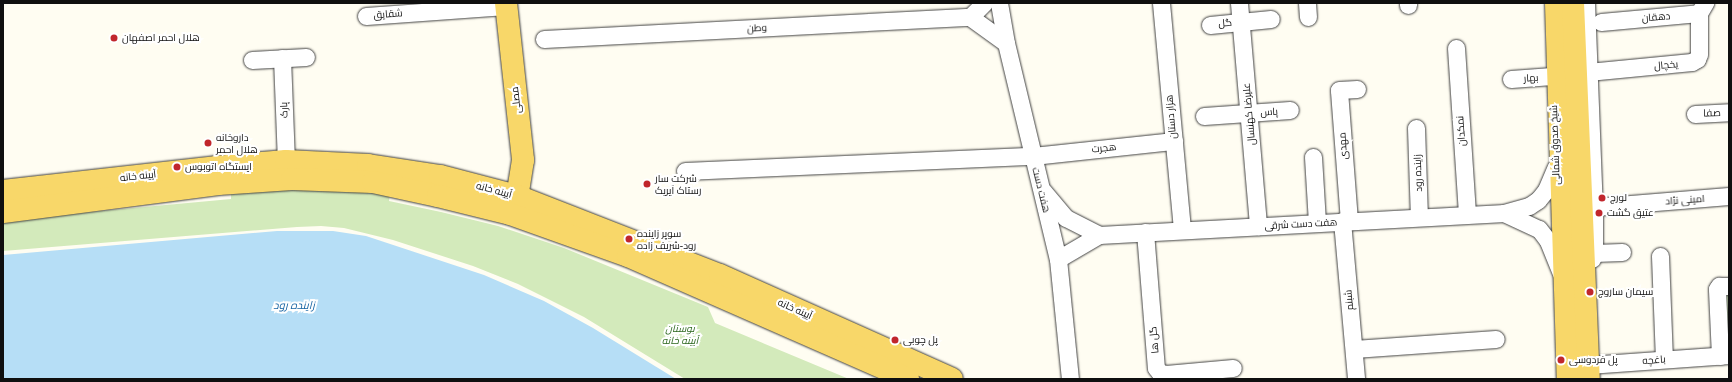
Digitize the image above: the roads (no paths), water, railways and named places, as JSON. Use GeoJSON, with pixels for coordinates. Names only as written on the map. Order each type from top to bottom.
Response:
{"type":"FeatureCollection","features":[{"type":"Feature","properties":{"kind":"main road","name":"شیخ صدوق شمالی"},"geometry":{"type":"LineString","coordinates":[[1556,3],[1580,207]]}},
{"type":"Feature","properties":{"kind":"main road","name":"شیخ صدوق شمالی"},"geometry":{"type":"LineString","coordinates":[[1568,379],[1570,279],[1580,207],[1573,3]]}},
{"type":"Feature","properties":{"kind":"main road","name":"مصلی"},"geometry":{"type":"LineString","coordinates":[[506,4],[523,160],[514,205]]}},
{"type":"Feature","properties":{"kind":"main road","name":"آیینه خانه"},"geometry":{"type":"LineString","coordinates":[[3,212],[121,187],[286,162],[368,165],[440,176],[514,205],[720,275],[952,379]]}},
{"type":"Feature","properties":{"kind":"main road","name":"آیینه خانه"},"geometry":{"type":"LineString","coordinates":[[3,191],[218,184],[292,179],[373,182],[438,196],[514,205],[908,379]]}},
{"type":"Feature","properties":{"kind":"main road","name":"شیخ صدوق شمالی"},"geometry":{"type":"LineString","coordinates":[[1570,279],[1589,372]]}},
{"type":"Feature","properties":{"kind":"street"},"geometry":{"type":"LineString","coordinates":[[984,3],[970,17],[1006,43]]}},
{"type":"Feature","properties":{"kind":"street","name":"هفت دست"},"geometry":{"type":"LineString","coordinates":[[999,3],[1006,43],[1058,259],[1070,379]]}},
{"type":"Feature","properties":{"kind":"street","name":"هزار دستان"},"geometry":{"type":"LineString","coordinates":[[1161,3],[1182,230]]}},
{"type":"Feature","properties":{"kind":"street","name":"علیرضا کهنسال"},"geometry":{"type":"LineString","coordinates":[[1239,3],[1258,226]]}},
{"type":"Feature","properties":{"kind":"street","name":"شیخ صدوق شمالی"},"geometry":{"type":"LineString","coordinates":[[1549,3],[1558,240],[1570,279]]}},
{"type":"Feature","properties":{"kind":"street","name":"شیخ صدوق شمالی"},"geometry":{"type":"LineString","coordinates":[[1570,279],[1594,253],[1580,207],[1588,72],[1586,3]]}},
{"type":"Feature","properties":{"kind":"street","name":"شقایق"},"geometry":{"type":"LineString","coordinates":[[366,16],[506,4]]}},
{"type":"Feature","properties":{"kind":"street","name":"یخچال"},"geometry":{"type":"LineString","coordinates":[[1588,72],[1692,62],[1697,59],[1699,54],[1702,8]]}},
{"type":"Feature","properties":{"kind":"street","name":"دهقان"},"geometry":{"type":"LineString","coordinates":[[1601,22],[1702,8]]}},
{"type":"Feature","properties":{"kind":"street","name":"وطن"},"geometry":{"type":"LineString","coordinates":[[544,39],[970,17]]}},
{"type":"Feature","properties":{"kind":"street","name":"گل"},"geometry":{"type":"LineString","coordinates":[[1210,25],[1271,19]]}},
{"type":"Feature","properties":{"kind":"street","name":"نمکدان"},"geometry":{"type":"LineString","coordinates":[[1456,48],[1467,215]]}},
{"type":"Feature","properties":{"kind":"street"},"geometry":{"type":"LineString","coordinates":[[252,60],[306,57]]}},
{"type":"Feature","properties":{"kind":"street","name":"پارک"},"geometry":{"type":"LineString","coordinates":[[282,58],[286,162]]}},
{"type":"Feature","properties":{"kind":"street","name":"بهار"},"geometry":{"type":"LineString","coordinates":[[1510,79],[1552,76]]}},
{"type":"Feature","properties":{"kind":"street","name":"مهدی"},"geometry":{"type":"LineString","coordinates":[[1345,221],[1339,90],[1357,89]]}},
{"type":"Feature","properties":{"kind":"street","name":"پاس"},"geometry":{"type":"LineString","coordinates":[[1204,116],[1290,110]]}},
{"type":"Feature","properties":{"kind":"street","name":"صفا"},"geometry":{"type":"LineString","coordinates":[[1694,114],[1729,112]]}},
{"type":"Feature","properties":{"kind":"street","name":"زاینده رود"},"geometry":{"type":"LineString","coordinates":[[1416,128],[1419,217]]}},
{"type":"Feature","properties":{"kind":"street","name":"هجرت"},"geometry":{"type":"LineString","coordinates":[[1033,156],[1174,141]]}},
{"type":"Feature","properties":{"kind":"street"},"geometry":{"type":"LineString","coordinates":[[684,171],[1033,156]]}},
{"type":"Feature","properties":{"kind":"street"},"geometry":{"type":"LineString","coordinates":[[1313,157],[1317,223]]}},
{"type":"Feature","properties":{"kind":"street","name":"هفت دست شرقی"},"geometry":{"type":"LineString","coordinates":[[1098,235],[1504,213],[1529,206],[1538,200],[1546,190],[1556,167]]}},
{"type":"Feature","properties":{"kind":"street"},"geometry":{"type":"LineString","coordinates":[[1041,188],[1066,218],[1098,235]]}},
{"type":"Feature","properties":{"kind":"street","name":"امینی نژاد"},"geometry":{"type":"LineString","coordinates":[[1580,207],[1729,196]]}},
{"type":"Feature","properties":{"kind":"street"},"geometry":{"type":"LineString","coordinates":[[1504,213],[1539,229],[1548,241],[1570,279]]}},
{"type":"Feature","properties":{"kind":"street","name":"شبنم"},"geometry":{"type":"LineString","coordinates":[[1345,221],[1356,379]]}},
{"type":"Feature","properties":{"kind":"street","name":"گل ها"},"geometry":{"type":"LineString","coordinates":[[1145,232],[1156,368],[1160,373],[1166,374],[1232,368]]}},
{"type":"Feature","properties":{"kind":"street"},"geometry":{"type":"LineString","coordinates":[[1058,259],[1098,235]]}},
{"type":"Feature","properties":{"kind":"street"},"geometry":{"type":"LineString","coordinates":[[1594,253],[1622,252]]}},
{"type":"Feature","properties":{"kind":"street"},"geometry":{"type":"LineString","coordinates":[[1660,256],[1664,360]]}},
{"type":"Feature","properties":{"kind":"street","name":"باغچه"},"geometry":{"type":"LineString","coordinates":[[1589,372],[1664,360],[1724,355],[1717,289],[1719,286],[1729,286]]}},
{"type":"Feature","properties":{"kind":"street"},"geometry":{"type":"LineString","coordinates":[[1354,348],[1496,339]]}},
{"type":"Feature","properties":{"kind":"water","name":"زاینده رود"},"geometry":{"type":"Polygon","coordinates":[[[277,231],[333,231],[366,236],[484,275],[544,301],[593,328],[676,379],[3,379],[3,255],[277,231]]]}},
{"type":"Feature","properties":{"kind":"place","name":"هلال احمر اصفهان"},"geometry":{"type":"Point","coordinates":[114,38]}},
{"type":"Feature","properties":{"kind":"place","name":"داروخانه هلال احمر"},"geometry":{"type":"Point","coordinates":[208,143]}},
{"type":"Feature","properties":{"kind":"place","name":"ایستگاه اتوبوس"},"geometry":{"type":"Point","coordinates":[177,167]}},
{"type":"Feature","properties":{"kind":"place","name":"شرکت سار رستاک آیریک"},"geometry":{"type":"Point","coordinates":[647,184]}},
{"type":"Feature","properties":{"kind":"place","name":"لورچ"},"geometry":{"type":"Point","coordinates":[1602,198]}},
{"type":"Feature","properties":{"kind":"place","name":"عتیق گشت"},"geometry":{"type":"Point","coordinates":[1599,213]}},
{"type":"Feature","properties":{"kind":"place","name":"سوپر زاینده رود-شریف زاده"},"geometry":{"type":"Point","coordinates":[629,239]}},
{"type":"Feature","properties":{"kind":"place","name":"سیمان ساروج"},"geometry":{"type":"Point","coordinates":[1590,292]}},
{"type":"Feature","properties":{"kind":"place","name":"پل چوبی"},"geometry":{"type":"Point","coordinates":[895,340]}},
{"type":"Feature","properties":{"kind":"place","name":"پل فردوسی"},"geometry":{"type":"Point","coordinates":[1561,360]}},
{"type":"Feature","properties":{"kind":"park label","name":"بوستان آیینه خانه"},"geometry":{"type":"Point","coordinates":[680,334]}}]}
